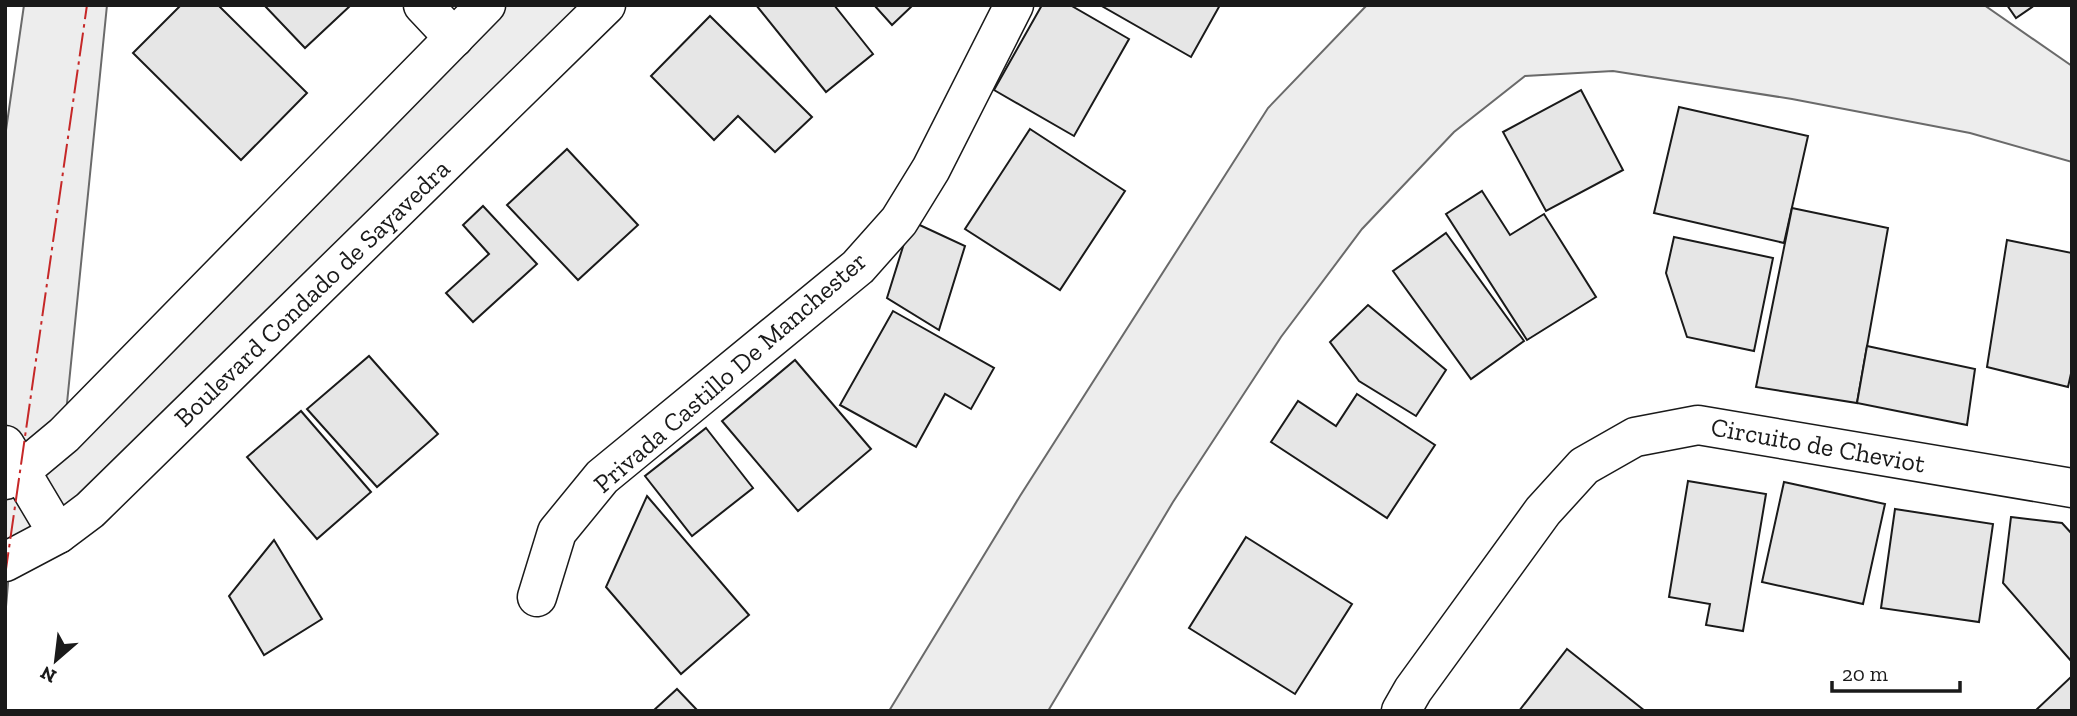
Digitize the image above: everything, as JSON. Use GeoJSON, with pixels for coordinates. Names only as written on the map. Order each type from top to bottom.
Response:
{"type":"FeatureCollection","features":[{"type":"Feature","properties":{"kind":"street"},"geometry":{"type":"LineString","coordinates":[[423,5],[454,38]]}},
{"type":"Feature","properties":{"kind":"street"},"geometry":{"type":"LineString","coordinates":[[58,534],[11,465],[64,435],[486,5]]}},
{"type":"Feature","properties":{"kind":"street","name":"Boulevard Condado de Sayavedra"},"geometry":{"type":"LineString","coordinates":[[5,562],[58,534],[90,510],[606,5]]}},
{"type":"Feature","properties":{"kind":"street","name":"Privada Castillo De Manchester"},"geometry":{"type":"LineString","coordinates":[[537,597],[557,531],[602,477],[858,267],[899,221],[931,169],[1014,5]]}},
{"type":"Feature","properties":{"kind":"street","name":"Circuito de Cheviot"},"geometry":{"type":"LineString","coordinates":[[1401,711],[1413,690],[1543,512],[1584,466],[1635,437],[1698,425],[2072,488]]}},
{"type":"Feature","properties":{"kind":"shaded area"},"geometry":{"type":"Polygon","coordinates":[[[24,5],[107,5],[64,433],[486,5],[606,5],[10,561],[5,618],[5,137],[24,5]]]}},
{"type":"Feature","properties":{"kind":"shaded area"},"geometry":{"type":"Polygon","coordinates":[[[1367,5],[1984,5],[2072,66],[2072,162],[1970,133],[1792,99],[1613,71],[1525,76],[1454,132],[1362,229],[1281,337],[1173,502],[1048,711],[889,711],[1020,496],[1268,108],[1367,5]]]}},
{"type":"Feature","properties":{"kind":"building"},"geometry":{"type":"Polygon","coordinates":[[[181,5],[218,5],[307,93],[241,160],[133,53],[181,5]]]}},
{"type":"Feature","properties":{"kind":"building"},"geometry":{"type":"Polygon","coordinates":[[[264,5],[351,5],[305,48],[264,5]]]}},
{"type":"Feature","properties":{"kind":"building"},"geometry":{"type":"Polygon","coordinates":[[[756,5],[834,5],[873,54],[826,92],[756,5]]]}},
{"type":"Feature","properties":{"kind":"building"},"geometry":{"type":"Polygon","coordinates":[[[874,5],[913,5],[892,25],[874,5]]]}},
{"type":"Feature","properties":{"kind":"building"},"geometry":{"type":"Polygon","coordinates":[[[1042,5],[1070,5],[1129,39],[1074,136],[994,90],[1042,5]]]}},
{"type":"Feature","properties":{"kind":"building"},"geometry":{"type":"Polygon","coordinates":[[[1100,5],[1220,5],[1191,57],[1100,5]]]}},
{"type":"Feature","properties":{"kind":"building"},"geometry":{"type":"Polygon","coordinates":[[[2007,5],[2035,5],[2016,18],[2007,5]]]}},
{"type":"Feature","properties":{"kind":"building"},"geometry":{"type":"Polygon","coordinates":[[[710,16],[812,117],[775,152],[738,116],[714,140],[651,76],[710,16]]]}},
{"type":"Feature","properties":{"kind":"building"},"geometry":{"type":"Polygon","coordinates":[[[1581,90],[1623,170],[1546,211],[1503,132],[1581,90]]]}},
{"type":"Feature","properties":{"kind":"building"},"geometry":{"type":"Polygon","coordinates":[[[1679,107],[1808,136],[1784,243],[1654,213],[1679,107]]]}},
{"type":"Feature","properties":{"kind":"building"},"geometry":{"type":"Polygon","coordinates":[[[1030,129],[1125,191],[1060,290],[965,229],[1030,129]]]}},
{"type":"Feature","properties":{"kind":"building"},"geometry":{"type":"Polygon","coordinates":[[[567,149],[638,225],[578,280],[507,205],[567,149]]]}},
{"type":"Feature","properties":{"kind":"building"},"geometry":{"type":"Polygon","coordinates":[[[1482,191],[1510,235],[1544,214],[1596,297],[1527,340],[1446,214],[1482,191]]]}},
{"type":"Feature","properties":{"kind":"building"},"geometry":{"type":"Polygon","coordinates":[[[483,206],[537,264],[473,322],[446,293],[489,254],[463,225],[483,206]]]}},
{"type":"Feature","properties":{"kind":"building"},"geometry":{"type":"Polygon","coordinates":[[[1792,208],[1888,228],[1857,403],[1756,387],[1792,208]]]}},
{"type":"Feature","properties":{"kind":"building"},"geometry":{"type":"Polygon","coordinates":[[[911,221],[965,246],[939,330],[887,298],[911,221]]]}},
{"type":"Feature","properties":{"kind":"building"},"geometry":{"type":"Polygon","coordinates":[[[1446,233],[1524,341],[1471,379],[1393,271],[1446,233]]]}},
{"type":"Feature","properties":{"kind":"building"},"geometry":{"type":"Polygon","coordinates":[[[1674,237],[1773,258],[1754,351],[1687,337],[1666,273],[1674,237]]]}},
{"type":"Feature","properties":{"kind":"building"},"geometry":{"type":"Polygon","coordinates":[[[2007,240],[2072,253],[2072,369],[2068,387],[1987,367],[2007,240]]]}},
{"type":"Feature","properties":{"kind":"building"},"geometry":{"type":"Polygon","coordinates":[[[1368,305],[1446,370],[1416,416],[1359,381],[1330,342],[1368,305]]]}},
{"type":"Feature","properties":{"kind":"building"},"geometry":{"type":"Polygon","coordinates":[[[893,311],[994,368],[971,409],[945,394],[916,447],[840,405],[893,311]]]}},
{"type":"Feature","properties":{"kind":"building"},"geometry":{"type":"Polygon","coordinates":[[[1867,346],[1975,369],[1967,425],[1857,403],[1867,346]]]}},
{"type":"Feature","properties":{"kind":"building"},"geometry":{"type":"Polygon","coordinates":[[[369,356],[438,434],[377,487],[307,409],[369,356]]]}},
{"type":"Feature","properties":{"kind":"building"},"geometry":{"type":"Polygon","coordinates":[[[795,360],[871,449],[798,511],[722,421],[795,360]]]}},
{"type":"Feature","properties":{"kind":"building"},"geometry":{"type":"Polygon","coordinates":[[[1357,394],[1435,445],[1387,518],[1271,442],[1298,401],[1336,426],[1357,394]]]}},
{"type":"Feature","properties":{"kind":"building"},"geometry":{"type":"Polygon","coordinates":[[[301,411],[371,492],[317,539],[247,457],[301,411]]]}},
{"type":"Feature","properties":{"kind":"building"},"geometry":{"type":"Polygon","coordinates":[[[706,428],[753,488],[692,536],[645,476],[706,428]]]}},
{"type":"Feature","properties":{"kind":"building"},"geometry":{"type":"Polygon","coordinates":[[[1688,481],[1766,494],[1743,631],[1706,625],[1710,604],[1669,597],[1688,481]]]}},
{"type":"Feature","properties":{"kind":"building"},"geometry":{"type":"Polygon","coordinates":[[[1784,482],[1885,504],[1863,604],[1762,582],[1784,482]]]}},
{"type":"Feature","properties":{"kind":"building"},"geometry":{"type":"Polygon","coordinates":[[[647,496],[749,615],[681,674],[606,587],[647,496]]]}},
{"type":"Feature","properties":{"kind":"building"},"geometry":{"type":"Polygon","coordinates":[[[1895,509],[1993,524],[1979,622],[1881,608],[1895,509]]]}},
{"type":"Feature","properties":{"kind":"building"},"geometry":{"type":"Polygon","coordinates":[[[2011,517],[2062,523],[2072,534],[2072,662],[2003,583],[2011,517]]]}},
{"type":"Feature","properties":{"kind":"building"},"geometry":{"type":"Polygon","coordinates":[[[1246,537],[1352,604],[1295,694],[1189,628],[1246,537]]]}},
{"type":"Feature","properties":{"kind":"building"},"geometry":{"type":"Polygon","coordinates":[[[274,540],[322,619],[264,655],[229,596],[274,540]]]}},
{"type":"Feature","properties":{"kind":"building"},"geometry":{"type":"Polygon","coordinates":[[[1567,649],[1645,711],[1519,711],[1567,649]]]}},
{"type":"Feature","properties":{"kind":"building"},"geometry":{"type":"Polygon","coordinates":[[[2072,676],[2072,711],[2035,711],[2072,676]]]}},
{"type":"Feature","properties":{"kind":"building"},"geometry":{"type":"Polygon","coordinates":[[[677,689],[698,711],[653,711],[677,689]]]}},
{"type":"Feature","properties":{"kind":"power"},"geometry":{"type":"LineString","coordinates":[[5,576],[87,5]]}}]}
